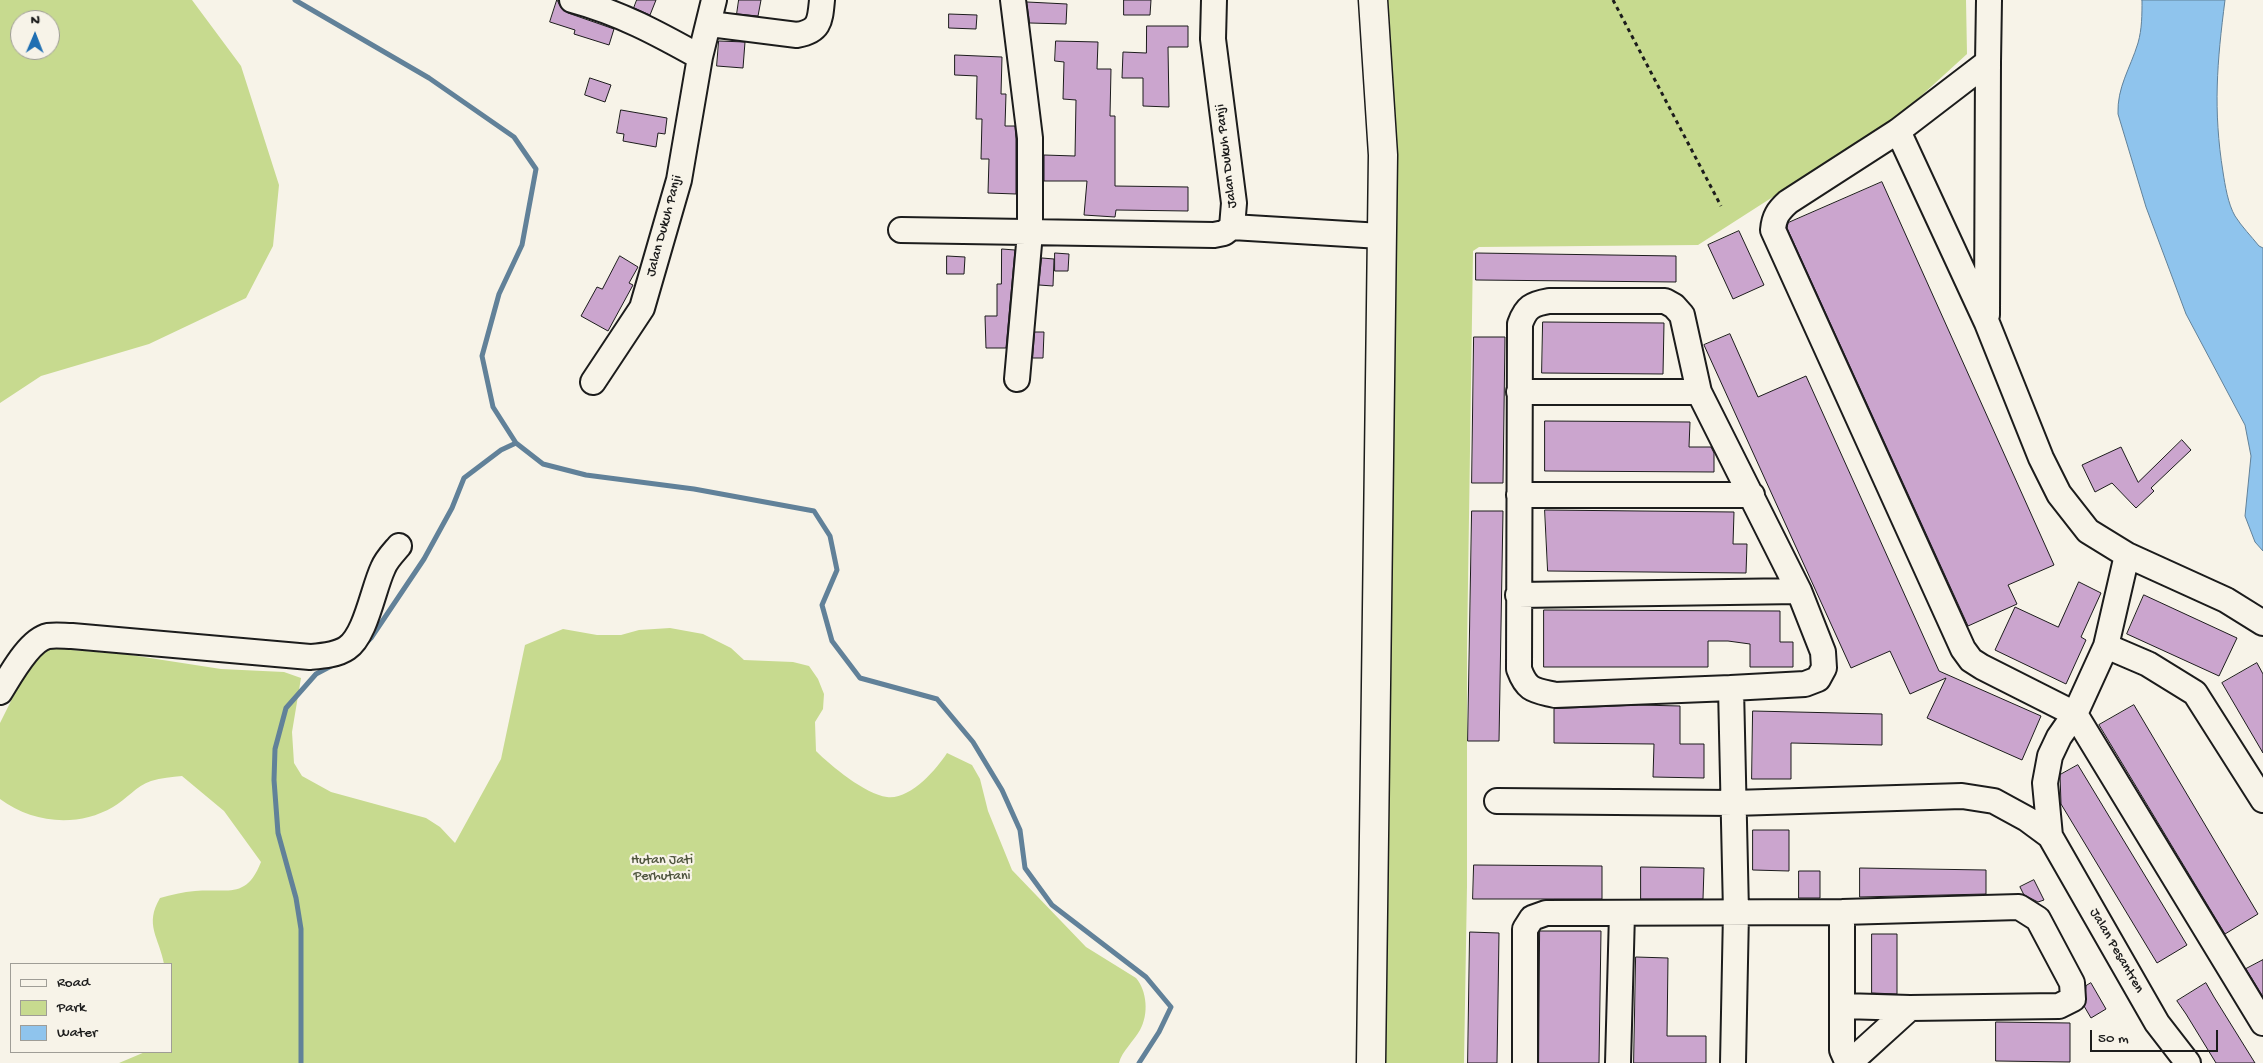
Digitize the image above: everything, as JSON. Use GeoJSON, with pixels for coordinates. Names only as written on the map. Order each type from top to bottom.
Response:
{"type":"FeatureCollection","features":[{"type":"Feature","properties":{"kind":"main road"},"geometry":{"type":"LineString","coordinates":[[1371,1063],[1380,236],[1383,155],[1373,0]]}},
{"type":"Feature","properties":{"kind":"street"},"geometry":{"type":"LineString","coordinates":[[572,0],[609,10],[637,22],[700,57]]}},
{"type":"Feature","properties":{"kind":"street","name":"Jalan Dukuh Panji"},"geometry":{"type":"LineString","coordinates":[[593,382],[642,308],[679,180],[700,57],[710,24],[714,0]]}},
{"type":"Feature","properties":{"kind":"street"},"geometry":{"type":"LineString","coordinates":[[710,24],[797,35],[808,33],[816,28],[820,18],[822,0]]}},
{"type":"Feature","properties":{"kind":"street"},"geometry":{"type":"LineString","coordinates":[[1013,0],[1030,138],[1030,233],[1017,378]]}},
{"type":"Feature","properties":{"kind":"street","name":"Jalan Dukuh Panji"},"geometry":{"type":"LineString","coordinates":[[901,230],[1214,235],[1224,233],[1232,227],[1234,203],[1213,38],[1214,0]]}},
{"type":"Feature","properties":{"kind":"street"},"geometry":{"type":"LineString","coordinates":[[1987,323],[1989,0]]}},
{"type":"Feature","properties":{"kind":"street"},"geometry":{"type":"LineString","coordinates":[[1988,62],[1898,132],[1788,202],[1778,212],[1774,222],[1776,240],[1963,649],[1971,660],[1982,667],[2075,714],[2263,1023]]}},
{"type":"Feature","properties":{"kind":"street"},"geometry":{"type":"LineString","coordinates":[[1898,132],[1987,323],[2041,458],[2059,494],[2088,531],[2126,555],[2226,600],[2263,624]]}},
{"type":"Feature","properties":{"kind":"street"},"geometry":{"type":"LineString","coordinates":[[1232,227],[1380,236]]}},
{"type":"Feature","properties":{"kind":"street"},"geometry":{"type":"LineString","coordinates":[[1549,301],[1665,301],[1674,306],[1682,315],[1699,392],[1799,590],[1823,652],[1824,668],[1818,679],[1805,684],[1555,695],[1532,689],[1524,683],[1519,669],[1519,392],[1520,324],[1524,312],[1532,304],[1549,301]]}},
{"type":"Feature","properties":{"kind":"street"},"geometry":{"type":"LineString","coordinates":[[1519,392],[1699,392]]}},
{"type":"Feature","properties":{"kind":"street"},"geometry":{"type":"LineString","coordinates":[[1519,495],[1752,495]]}},
{"type":"Feature","properties":{"kind":"street"},"geometry":{"type":"LineString","coordinates":[[0,692],[20,660],[33,645],[47,636],[72,636],[310,657],[331,655],[346,649],[353,643],[360,630],[384,565],[399,546]]}},
{"type":"Feature","properties":{"kind":"street"},"geometry":{"type":"LineString","coordinates":[[2050,836],[2045,783],[2050,756],[2059,737],[2075,714],[2106,646],[2126,555]]}},
{"type":"Feature","properties":{"kind":"street"},"geometry":{"type":"LineString","coordinates":[[1518,595],[1799,590]]}},
{"type":"Feature","properties":{"kind":"street"},"geometry":{"type":"LineString","coordinates":[[2106,646],[2148,664],[2195,693],[2263,800]]}},
{"type":"Feature","properties":{"kind":"street"},"geometry":{"type":"LineString","coordinates":[[1731,688],[1736,912],[1733,1063]]}},
{"type":"Feature","properties":{"kind":"street"},"geometry":{"type":"LineString","coordinates":[[1497,801],[1734,803],[1962,796],[1994,801],[2027,819],[2050,836]]}},
{"type":"Feature","properties":{"kind":"street","name":"Jalan Pesantren"},"geometry":{"type":"LineString","coordinates":[[2050,836],[2157,1023],[2188,1063]]}},
{"type":"Feature","properties":{"kind":"street"},"geometry":{"type":"LineString","coordinates":[[1525,1063],[1525,929],[1532,918],[1546,913],[1842,912],[2020,907],[2038,919],[2072,983],[2073,999],[2059,1006],[1910,1008],[1843,1006]]}},
{"type":"Feature","properties":{"kind":"street"},"geometry":{"type":"LineString","coordinates":[[1842,912],[1842,1050],[1846,1059],[1856,1057],[1910,1008]]}},
{"type":"Feature","properties":{"kind":"street"},"geometry":{"type":"LineString","coordinates":[[1618,1063],[1622,913]]}},
{"type":"Feature","properties":{"kind":"path"},"geometry":{"type":"LineString","coordinates":[[1613,0],[1721,206]]}},
{"type":"Feature","properties":{"kind":"green space"},"geometry":{"type":"Polygon","coordinates":[[[0,0],[192,0],[241,66],[279,185],[273,246],[246,298],[149,344],[41,376],[0,403],[0,0]]]}},
{"type":"Feature","properties":{"kind":"green space"},"geometry":{"type":"Polygon","coordinates":[[[1383,0],[1966,0],[1967,54],[1899,116],[1698,245],[1479,247],[1473,251],[1467,650],[1467,886],[1464,1063],[1381,1063],[1383,0]]]}},
{"type":"Feature","properties":{"kind":"green space","name":"Hutan Jati Perhutani"},"geometry":{"type":"Polygon","coordinates":[[[670,628],[703,634],[731,648],[744,660],[793,662],[809,666],[818,679],[824,694],[823,709],[815,722],[816,751],[839,771],[878,795],[896,797],[905,794],[922,782],[947,753],[972,765],[980,779],[988,811],[1012,870],[1086,947],[1136,978],[1143,989],[1146,1010],[1143,1024],[1119,1063],[119,1063],[143,1053],[172,1053],[172,963],[164,963],[153,924],[155,907],[160,898],[191,891],[235,890],[249,882],[261,862],[224,811],[182,776],[151,781],[141,786],[113,807],[99,814],[70,820],[40,818],[13,807],[0,799],[0,723],[16,691],[18,675],[41,642],[73,650],[124,654],[221,669],[284,672],[301,678],[292,732],[294,763],[302,776],[331,792],[426,818],[440,827],[455,843],[501,759],[525,645],[563,629],[597,635],[621,635],[639,630],[670,628]]]}},
{"type":"Feature","properties":{"kind":"water"},"geometry":{"type":"Polygon","coordinates":[[[2142,0],[2225,0],[2217,86],[2218,128],[2223,172],[2229,200],[2235,216],[2259,246],[2263,248],[2263,551],[2255,542],[2245,516],[2251,456],[2245,425],[2186,314],[2146,207],[2118,114],[2122,87],[2139,38],[2142,22],[2142,0]]]}},
{"type":"Feature","properties":{"kind":"building"},"geometry":{"type":"Polygon","coordinates":[[[557,0],[562,9],[568,13],[614,29],[609,45],[574,34],[575,30],[550,22],[557,0]]]}},
{"type":"Feature","properties":{"kind":"building"},"geometry":{"type":"Polygon","coordinates":[[[637,0],[656,0],[650,15],[634,8],[637,0]]]}},
{"type":"Feature","properties":{"kind":"building"},"geometry":{"type":"Polygon","coordinates":[[[739,0],[761,0],[758,16],[737,14],[739,0]]]}},
{"type":"Feature","properties":{"kind":"building"},"geometry":{"type":"Polygon","coordinates":[[[1124,0],[1151,0],[1150,15],[1124,15],[1124,0]]]}},
{"type":"Feature","properties":{"kind":"building"},"geometry":{"type":"Polygon","coordinates":[[[1027,2],[1067,4],[1066,24],[1030,23],[1027,2]]]}},
{"type":"Feature","properties":{"kind":"building"},"geometry":{"type":"Polygon","coordinates":[[[949,14],[977,15],[976,29],[949,28],[949,14]]]}},
{"type":"Feature","properties":{"kind":"building"},"geometry":{"type":"Polygon","coordinates":[[[1147,26],[1188,26],[1188,47],[1168,47],[1169,107],[1143,106],[1143,78],[1122,78],[1123,52],[1146,53],[1147,26]]]}},
{"type":"Feature","properties":{"kind":"building"},"geometry":{"type":"Polygon","coordinates":[[[719,41],[745,42],[743,68],[717,66],[719,41]]]}},
{"type":"Feature","properties":{"kind":"building"},"geometry":{"type":"Polygon","coordinates":[[[1056,41],[1098,42],[1097,69],[1111,69],[1110,116],[1115,116],[1115,186],[1188,187],[1188,211],[1116,210],[1115,217],[1084,215],[1087,181],[1044,181],[1044,155],[1075,156],[1076,100],[1063,99],[1064,62],[1055,61],[1056,41]]]}},
{"type":"Feature","properties":{"kind":"building"},"geometry":{"type":"Polygon","coordinates":[[[955,55],[1002,57],[1001,94],[1006,94],[1005,126],[1015,126],[1016,194],[988,193],[989,159],[981,159],[982,119],[976,119],[977,76],[955,75],[955,55]]]}},
{"type":"Feature","properties":{"kind":"building"},"geometry":{"type":"Polygon","coordinates":[[[590,78],[611,85],[605,102],[585,95],[590,78]]]}},
{"type":"Feature","properties":{"kind":"building"},"geometry":{"type":"Polygon","coordinates":[[[621,110],[667,118],[665,134],[658,133],[656,147],[623,141],[624,134],[617,133],[621,110]]]}},
{"type":"Feature","properties":{"kind":"building"},"geometry":{"type":"Polygon","coordinates":[[[1882,182],[2054,565],[2008,585],[2017,604],[1968,626],[1787,228],[1788,223],[1882,182]]]}},
{"type":"Feature","properties":{"kind":"building"},"geometry":{"type":"Polygon","coordinates":[[[1739,231],[1764,285],[1733,299],[1708,245],[1739,231]]]}},
{"type":"Feature","properties":{"kind":"building"},"geometry":{"type":"Polygon","coordinates":[[[1002,249],[1015,250],[1006,348],[986,348],[985,316],[997,316],[997,284],[1001,284],[1002,249]]]}},
{"type":"Feature","properties":{"kind":"building"},"geometry":{"type":"Polygon","coordinates":[[[1055,253],[1069,254],[1068,271],[1055,271],[1055,253]]]}},
{"type":"Feature","properties":{"kind":"building"},"geometry":{"type":"Polygon","coordinates":[[[1476,253],[1676,256],[1676,282],[1476,280],[1476,253]]]}},
{"type":"Feature","properties":{"kind":"building"},"geometry":{"type":"Polygon","coordinates":[[[620,256],[638,267],[629,283],[633,285],[608,331],[581,316],[597,287],[602,289],[620,256]]]}},
{"type":"Feature","properties":{"kind":"building"},"geometry":{"type":"Polygon","coordinates":[[[947,256],[965,257],[964,274],[947,274],[947,256]]]}},
{"type":"Feature","properties":{"kind":"building"},"geometry":{"type":"Polygon","coordinates":[[[1042,258],[1054,259],[1053,286],[1039,285],[1042,258]]]}},
{"type":"Feature","properties":{"kind":"building"},"geometry":{"type":"Polygon","coordinates":[[[1543,322],[1664,323],[1663,374],[1542,373],[1543,322]]]}},
{"type":"Feature","properties":{"kind":"building"},"geometry":{"type":"Polygon","coordinates":[[[1035,332],[1044,332],[1043,358],[1033,358],[1035,332]]]}},
{"type":"Feature","properties":{"kind":"building"},"geometry":{"type":"Polygon","coordinates":[[[1730,334],[1758,397],[1806,376],[1939,671],[2041,716],[2022,760],[1927,718],[1946,678],[1910,694],[1890,651],[1851,668],[1704,345],[1730,334]]]}},
{"type":"Feature","properties":{"kind":"building"},"geometry":{"type":"Polygon","coordinates":[[[1474,337],[1505,337],[1503,483],[1472,483],[1474,337]]]}},
{"type":"Feature","properties":{"kind":"building"},"geometry":{"type":"Polygon","coordinates":[[[1545,421],[1690,422],[1689,447],[1711,447],[1714,453],[1714,472],[1545,471],[1545,421]]]}},
{"type":"Feature","properties":{"kind":"building"},"geometry":{"type":"Polygon","coordinates":[[[2182,440],[2191,450],[2151,488],[2154,491],[2136,508],[2112,483],[2095,492],[2082,465],[2121,447],[2138,482],[2182,440]]]}},
{"type":"Feature","properties":{"kind":"building"},"geometry":{"type":"Polygon","coordinates":[[[1545,510],[1734,512],[1733,544],[1747,544],[1746,573],[1548,571],[1545,510]]]}},
{"type":"Feature","properties":{"kind":"building"},"geometry":{"type":"Polygon","coordinates":[[[1472,511],[1503,511],[1499,741],[1468,741],[1472,511]]]}},
{"type":"Feature","properties":{"kind":"building"},"geometry":{"type":"Polygon","coordinates":[[[2079,582],[2101,593],[2081,637],[2086,640],[2066,684],[1995,650],[2015,607],[2058,627],[2079,582]]]}},
{"type":"Feature","properties":{"kind":"building"},"geometry":{"type":"Polygon","coordinates":[[[2144,595],[2237,638],[2219,676],[2127,634],[2144,595]]]}},
{"type":"Feature","properties":{"kind":"building"},"geometry":{"type":"Polygon","coordinates":[[[1544,610],[1780,611],[1780,642],[1793,642],[1793,667],[1750,667],[1750,644],[1708,641],[1708,667],[1544,667],[1544,610]]]}},
{"type":"Feature","properties":{"kind":"building"},"geometry":{"type":"Polygon","coordinates":[[[2257,663],[2263,674],[2263,753],[2222,683],[2257,663]]]}},
{"type":"Feature","properties":{"kind":"building"},"geometry":{"type":"Polygon","coordinates":[[[1639,705],[1680,706],[1680,744],[1704,744],[1704,778],[1653,777],[1654,744],[1554,743],[1554,709],[1639,705]]]}},
{"type":"Feature","properties":{"kind":"building"},"geometry":{"type":"Polygon","coordinates":[[[2134,705],[2258,914],[2225,934],[2099,725],[2134,705]]]}},
{"type":"Feature","properties":{"kind":"building"},"geometry":{"type":"Polygon","coordinates":[[[1753,711],[1882,714],[1882,745],[1791,743],[1791,779],[1752,779],[1753,711]]]}},
{"type":"Feature","properties":{"kind":"building"},"geometry":{"type":"Polygon","coordinates":[[[2078,765],[2187,945],[2157,963],[2061,804],[2060,775],[2078,765]]]}},
{"type":"Feature","properties":{"kind":"building"},"geometry":{"type":"Polygon","coordinates":[[[1753,830],[1789,830],[1789,871],[1753,870],[1753,830]]]}},
{"type":"Feature","properties":{"kind":"building"},"geometry":{"type":"Polygon","coordinates":[[[1474,865],[1602,866],[1602,899],[1473,899],[1474,865]]]}},
{"type":"Feature","properties":{"kind":"building"},"geometry":{"type":"Polygon","coordinates":[[[1641,867],[1704,868],[1703,899],[1641,899],[1641,867]]]}},
{"type":"Feature","properties":{"kind":"building"},"geometry":{"type":"Polygon","coordinates":[[[1860,868],[1986,870],[1986,894],[1860,897],[1860,868]]]}},
{"type":"Feature","properties":{"kind":"building"},"geometry":{"type":"Polygon","coordinates":[[[1799,871],[1820,871],[1820,898],[1799,898],[1799,871]]]}},
{"type":"Feature","properties":{"kind":"building"},"geometry":{"type":"Polygon","coordinates":[[[2034,880],[2044,900],[2038,902],[2024,895],[2020,887],[2034,880]]]}},
{"type":"Feature","properties":{"kind":"building"},"geometry":{"type":"Polygon","coordinates":[[[1540,931],[1601,931],[1599,1063],[1539,1063],[1540,931]]]}},
{"type":"Feature","properties":{"kind":"building"},"geometry":{"type":"Polygon","coordinates":[[[1470,932],[1499,933],[1497,1063],[1468,1063],[1470,932]]]}},
{"type":"Feature","properties":{"kind":"building"},"geometry":{"type":"Polygon","coordinates":[[[1872,934],[1897,934],[1897,994],[1872,993],[1872,934]]]}},
{"type":"Feature","properties":{"kind":"building"},"geometry":{"type":"Polygon","coordinates":[[[1636,957],[1668,958],[1667,1036],[1706,1036],[1706,1063],[1634,1063],[1636,957]]]}},
{"type":"Feature","properties":{"kind":"building"},"geometry":{"type":"Polygon","coordinates":[[[2263,960],[2263,997],[2246,969],[2263,960]]]}},
{"type":"Feature","properties":{"kind":"building"},"geometry":{"type":"Polygon","coordinates":[[[2091,983],[2106,1009],[2091,1018],[2084,1006],[2086,986],[2091,983]]]}},
{"type":"Feature","properties":{"kind":"building"},"geometry":{"type":"Polygon","coordinates":[[[2206,983],[2255,1063],[2216,1063],[2177,1001],[2206,983]]]}},
{"type":"Feature","properties":{"kind":"building"},"geometry":{"type":"Polygon","coordinates":[[[1996,1022],[2070,1023],[2070,1062],[1996,1061],[1996,1022]]]}},
{"type":"Feature","properties":{"kind":"waterway"},"geometry":{"type":"LineString","coordinates":[[295,0],[429,78],[514,137],[536,169],[522,245],[499,294],[482,356],[493,407],[516,443],[543,464],[586,475],[694,489],[814,511],[830,536],[837,570],[822,605],[832,641],[860,678],[937,699],[973,742],[1002,790],[1020,830],[1025,868],[1052,905],[1146,977],[1171,1007],[1159,1032],[1139,1063]]}},
{"type":"Feature","properties":{"kind":"waterway"},"geometry":{"type":"LineString","coordinates":[[363,646],[371,638],[424,559],[452,508],[464,478],[501,450],[516,443]]}},
{"type":"Feature","properties":{"kind":"waterway"},"geometry":{"type":"LineString","coordinates":[[301,1063],[301,929],[296,898],[278,833],[274,780],[275,749],[286,708],[316,674],[335,664]]}}]}
